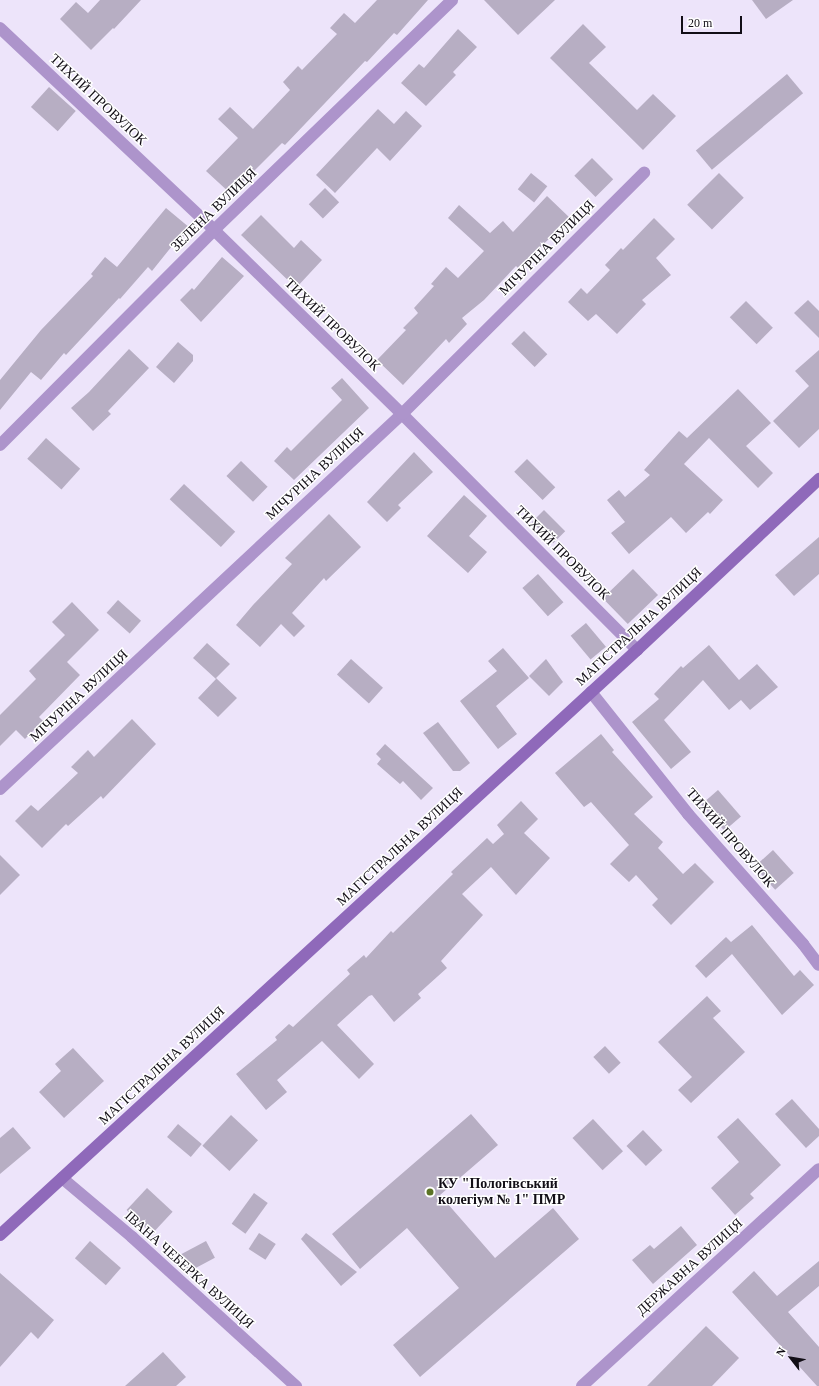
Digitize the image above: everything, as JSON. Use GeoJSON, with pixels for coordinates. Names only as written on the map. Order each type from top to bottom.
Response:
{"type":"FeatureCollection","features":[{"type":"Feature","properties":{"kind":"main road","name":"МАГІСТРАЛЬНА ВУЛИЦЯ"},"geometry":{"type":"LineString","coordinates":[[0,1234],[637,650],[819,479]]}},
{"type":"Feature","properties":{"kind":"street","name":"ЗЕЛЕНА ВУЛИЦЯ"},"geometry":{"type":"LineString","coordinates":[[0,445],[214,230],[452,0]]}},
{"type":"Feature","properties":{"kind":"street","name":"ТИХИЙ ПРОВУЛОК"},"geometry":{"type":"LineString","coordinates":[[0,28],[214,230],[402,414],[637,650]]}},
{"type":"Feature","properties":{"kind":"street","name":"МІЧУРІНА ВУЛИЦЯ"},"geometry":{"type":"LineString","coordinates":[[0,790],[402,414],[644,173]]}},
{"type":"Feature","properties":{"kind":"street","name":"ТИХИЙ ПРОВУЛОК"},"geometry":{"type":"LineString","coordinates":[[591,692],[688,814],[803,944],[819,965]]}},
{"type":"Feature","properties":{"kind":"street","name":"ДЕРЖАВНА ВУЛИЦЯ"},"geometry":{"type":"LineString","coordinates":[[582,1386],[819,1169]]}},
{"type":"Feature","properties":{"kind":"street","name":"ІВАНА ЧЕБЕРКА ВУЛИЦЯ"},"geometry":{"type":"LineString","coordinates":[[62,1178],[132,1237],[296,1386]]}},
{"type":"Feature","properties":{"kind":"building"},"geometry":{"type":"Polygon","coordinates":[[[100,0],[141,0],[114,29],[113,28],[91,50],[60,19],[76,2],[88,13],[100,0]]]}},
{"type":"Feature","properties":{"kind":"building"},"geometry":{"type":"Polygon","coordinates":[[[377,0],[428,0],[397,35],[394,33],[367,62],[365,61],[285,145],[282,143],[231,194],[206,171],[238,138],[218,119],[230,107],[253,129],[290,90],[283,82],[298,66],[302,70],[337,34],[330,28],[344,13],[355,23],[377,0]]]}},
{"type":"Feature","properties":{"kind":"building"},"geometry":{"type":"Polygon","coordinates":[[[484,0],[555,0],[518,35],[484,0]]]}},
{"type":"Feature","properties":{"kind":"building"},"geometry":{"type":"Polygon","coordinates":[[[752,0],[793,0],[766,19],[752,0]]]}},
{"type":"Feature","properties":{"kind":"building"},"geometry":{"type":"Polygon","coordinates":[[[583,24],[606,47],[589,63],[637,110],[653,94],[676,116],[643,150],[550,58],[583,24]]]}},
{"type":"Feature","properties":{"kind":"building"},"geometry":{"type":"Polygon","coordinates":[[[458,29],[477,47],[453,72],[456,75],[426,106],[401,83],[419,64],[424,68],[458,29]]]}},
{"type":"Feature","properties":{"kind":"building"},"geometry":{"type":"Polygon","coordinates":[[[787,74],[803,93],[712,170],[696,150],[787,74]]]}},
{"type":"Feature","properties":{"kind":"building"},"geometry":{"type":"Polygon","coordinates":[[[49,87],[76,111],[58,131],[31,107],[49,87]]]}},
{"type":"Feature","properties":{"kind":"building"},"geometry":{"type":"Polygon","coordinates":[[[378,109],[394,124],[406,111],[422,126],[390,161],[377,148],[335,193],[316,175],[378,109]]]}},
{"type":"Feature","properties":{"kind":"building"},"geometry":{"type":"Polygon","coordinates":[[[592,158],[613,179],[596,197],[574,176],[592,158]]]}},
{"type":"Feature","properties":{"kind":"building"},"geometry":{"type":"Polygon","coordinates":[[[531,173],[547,186],[534,203],[518,189],[531,173]]]}},
{"type":"Feature","properties":{"kind":"building"},"geometry":{"type":"Polygon","coordinates":[[[719,173],[744,198],[712,230],[687,205],[719,173]]]}},
{"type":"Feature","properties":{"kind":"building"},"geometry":{"type":"Polygon","coordinates":[[[325,188],[339,202],[323,218],[309,204],[325,188]]]}},
{"type":"Feature","properties":{"kind":"building"},"geometry":{"type":"Polygon","coordinates":[[[547,196],[571,219],[553,238],[551,237],[518,268],[516,266],[484,300],[462,318],[467,324],[449,343],[446,339],[403,385],[377,360],[406,330],[403,328],[418,313],[414,308],[434,286],[431,284],[446,267],[458,278],[484,251],[448,218],[459,205],[490,233],[503,221],[513,232],[547,196]]]}},
{"type":"Feature","properties":{"kind":"building"},"geometry":{"type":"Polygon","coordinates":[[[166,208],[190,228],[179,242],[176,241],[152,271],[148,267],[120,299],[119,298],[66,355],[64,353],[41,380],[31,372],[0,410],[0,380],[41,330],[93,276],[91,274],[105,257],[117,267],[166,208]]]}},
{"type":"Feature","properties":{"kind":"building"},"geometry":{"type":"Polygon","coordinates":[[[261,215],[294,248],[301,240],[322,260],[296,288],[241,235],[261,215]]]}},
{"type":"Feature","properties":{"kind":"building"},"geometry":{"type":"Polygon","coordinates":[[[654,218],[675,239],[656,258],[671,275],[642,300],[646,304],[617,334],[596,314],[588,321],[568,302],[581,288],[587,294],[610,270],[605,265],[621,248],[623,250],[654,218]]]}},
{"type":"Feature","properties":{"kind":"building"},"geometry":{"type":"Polygon","coordinates":[[[222,257],[244,276],[201,322],[180,300],[192,288],[194,290],[222,257]]]}},
{"type":"Feature","properties":{"kind":"building"},"geometry":{"type":"Polygon","coordinates":[[[808,300],[819,311],[819,338],[794,313],[808,300]]]}},
{"type":"Feature","properties":{"kind":"building"},"geometry":{"type":"Polygon","coordinates":[[[746,301],[773,328],[757,344],[730,317],[746,301]]]}},
{"type":"Feature","properties":{"kind":"building"},"geometry":{"type":"Polygon","coordinates":[[[524,331],[547,354],[535,367],[511,344],[524,331]]]}},
{"type":"Feature","properties":{"kind":"building"},"geometry":{"type":"Polygon","coordinates":[[[178,342],[193,355],[193,361],[174,383],[156,367],[178,342]]]}},
{"type":"Feature","properties":{"kind":"building"},"geometry":{"type":"Polygon","coordinates":[[[129,349],[149,368],[108,411],[111,414],[93,431],[71,408],[89,392],[129,349]]]}},
{"type":"Feature","properties":{"kind":"building"},"geometry":{"type":"Polygon","coordinates":[[[819,350],[819,429],[799,448],[773,421],[809,386],[795,371],[819,350]]]}},
{"type":"Feature","properties":{"kind":"building"},"geometry":{"type":"Polygon","coordinates":[[[342,378],[369,408],[294,480],[274,461],[287,447],[291,451],[342,400],[331,388],[342,378]]]}},
{"type":"Feature","properties":{"kind":"building"},"geometry":{"type":"Polygon","coordinates":[[[738,389],[771,423],[746,446],[773,473],[758,488],[709,438],[684,464],[723,500],[710,514],[708,512],[686,533],[671,517],[629,554],[611,533],[625,522],[607,500],[619,490],[625,497],[650,475],[644,470],[679,431],[687,438],[738,389]]]}},
{"type":"Feature","properties":{"kind":"building"},"geometry":{"type":"Polygon","coordinates":[[[46,438],[80,469],[61,490],[27,459],[46,438]]]}},
{"type":"Feature","properties":{"kind":"building"},"geometry":{"type":"Polygon","coordinates":[[[414,452],[433,472],[398,505],[401,508],[387,522],[367,502],[414,452]]]}},
{"type":"Feature","properties":{"kind":"building"},"geometry":{"type":"Polygon","coordinates":[[[527,459],[555,487],[543,500],[514,472],[527,459]]]}},
{"type":"Feature","properties":{"kind":"building"},"geometry":{"type":"Polygon","coordinates":[[[241,461],[268,487],[253,502],[226,476],[241,461]]]}},
{"type":"Feature","properties":{"kind":"building"},"geometry":{"type":"Polygon","coordinates":[[[184,484],[235,532],[221,547],[170,499],[184,484]]]}},
{"type":"Feature","properties":{"kind":"building"},"geometry":{"type":"Polygon","coordinates":[[[464,495],[487,516],[469,536],[487,552],[468,573],[427,536],[464,495]]]}},
{"type":"Feature","properties":{"kind":"building"},"geometry":{"type":"Polygon","coordinates":[[[544,510],[565,531],[553,543],[532,522],[544,510]]]}},
{"type":"Feature","properties":{"kind":"building"},"geometry":{"type":"Polygon","coordinates":[[[329,514],[361,547],[326,581],[324,578],[292,613],[305,626],[294,637],[281,624],[260,647],[236,625],[292,564],[285,558],[329,514]]]}},
{"type":"Feature","properties":{"kind":"building"},"geometry":{"type":"Polygon","coordinates":[[[819,537],[819,574],[794,596],[775,575],[819,537]]]}},
{"type":"Feature","properties":{"kind":"building"},"geometry":{"type":"Polygon","coordinates":[[[633,569],[658,595],[628,624],[603,598],[633,569]]]}},
{"type":"Feature","properties":{"kind":"building"},"geometry":{"type":"Polygon","coordinates":[[[538,574],[563,602],[548,616],[522,588],[538,574]]]}},
{"type":"Feature","properties":{"kind":"building"},"geometry":{"type":"Polygon","coordinates":[[[118,600],[141,621],[130,633],[107,613],[118,600]]]}},
{"type":"Feature","properties":{"kind":"building"},"geometry":{"type":"Polygon","coordinates":[[[72,602],[99,630],[67,662],[80,675],[39,717],[43,721],[25,739],[16,730],[0,746],[0,715],[36,679],[29,671],[65,635],[52,622],[72,602]]]}},
{"type":"Feature","properties":{"kind":"building"},"geometry":{"type":"Polygon","coordinates":[[[586,623],[606,647],[591,660],[571,636],[586,623]]]}},
{"type":"Feature","properties":{"kind":"building"},"geometry":{"type":"Polygon","coordinates":[[[207,643],[230,664],[216,678],[237,698],[218,717],[198,698],[216,679],[193,658],[207,643]]]}},
{"type":"Feature","properties":{"kind":"building"},"geometry":{"type":"Polygon","coordinates":[[[709,645],[739,680],[757,664],[778,687],[750,710],[741,700],[729,710],[703,680],[664,720],[691,752],[671,769],[632,722],[659,699],[654,694],[681,666],[683,668],[709,645]]]}},
{"type":"Feature","properties":{"kind":"building"},"geometry":{"type":"Polygon","coordinates":[[[503,648],[529,678],[496,706],[517,734],[498,749],[460,701],[497,671],[488,661],[503,648]]]}},
{"type":"Feature","properties":{"kind":"building"},"geometry":{"type":"Polygon","coordinates":[[[351,659],[383,688],[369,703],[337,675],[351,659]]]}},
{"type":"Feature","properties":{"kind":"building"},"geometry":{"type":"Polygon","coordinates":[[[546,659],[563,682],[549,696],[529,676],[546,659]]]}},
{"type":"Feature","properties":{"kind":"building"},"geometry":{"type":"Polygon","coordinates":[[[132,719],[156,744],[103,799],[101,796],[68,826],[66,824],[42,848],[15,821],[31,805],[38,811],[78,773],[71,767],[88,750],[94,757],[132,719]]]}},
{"type":"Feature","properties":{"kind":"building"},"geometry":{"type":"Polygon","coordinates":[[[438,722],[470,763],[460,771],[453,771],[423,733],[438,722]]]}},
{"type":"Feature","properties":{"kind":"building"},"geometry":{"type":"Polygon","coordinates":[[[601,734],[614,750],[612,752],[653,797],[634,814],[663,842],[658,848],[683,874],[695,863],[714,882],[671,925],[652,905],[658,899],[636,875],[629,882],[610,864],[629,845],[591,802],[584,807],[555,773],[601,734]]]}},
{"type":"Feature","properties":{"kind":"building"},"geometry":{"type":"Polygon","coordinates":[[[385,744],[433,788],[421,800],[403,781],[400,784],[377,764],[381,759],[376,754],[385,744]]]}},
{"type":"Feature","properties":{"kind":"building"},"geometry":{"type":"Polygon","coordinates":[[[718,790],[741,816],[724,831],[701,804],[718,790]]]}},
{"type":"Feature","properties":{"kind":"building"},"geometry":{"type":"Polygon","coordinates":[[[521,801],[538,819],[524,833],[550,858],[516,895],[491,867],[462,894],[483,915],[441,961],[447,968],[418,994],[421,998],[394,1022],[372,995],[337,1025],[374,1064],[359,1079],[322,1041],[277,1080],[287,1092],[266,1110],[236,1074],[277,1040],[275,1037],[289,1024],[293,1027],[350,974],[347,970],[364,955],[366,958],[391,931],[393,933],[453,874],[451,872],[487,838],[493,844],[504,834],[497,825],[521,801]]]}},
{"type":"Feature","properties":{"kind":"building"},"geometry":{"type":"Polygon","coordinates":[[[773,850],[794,873],[775,890],[754,867],[773,850]]]}},
{"type":"Feature","properties":{"kind":"building"},"geometry":{"type":"Polygon","coordinates":[[[0,855],[20,875],[0,895],[0,855]]]}},
{"type":"Feature","properties":{"kind":"building"},"geometry":{"type":"Polygon","coordinates":[[[752,925],[794,976],[800,970],[814,985],[782,1015],[732,954],[706,978],[695,966],[726,937],[731,942],[752,925]]]}},
{"type":"Feature","properties":{"kind":"building"},"geometry":{"type":"Polygon","coordinates":[[[707,996],[721,1011],[713,1018],[745,1052],[691,1103],[678,1090],[692,1077],[658,1042],[707,996]]]}},
{"type":"Feature","properties":{"kind":"building"},"geometry":{"type":"Polygon","coordinates":[[[605,1046],[621,1063],[609,1074],[593,1057],[605,1046]]]}},
{"type":"Feature","properties":{"kind":"building"},"geometry":{"type":"Polygon","coordinates":[[[73,1048],[104,1081],[64,1118],[39,1092],[61,1071],[55,1064],[73,1048]]]}},
{"type":"Feature","properties":{"kind":"building"},"geometry":{"type":"Polygon","coordinates":[[[792,1099],[819,1129],[819,1136],[806,1148],[775,1114],[792,1099]]]}},
{"type":"Feature","properties":{"kind":"building"},"geometry":{"type":"Polygon","coordinates":[[[471,1114],[498,1145],[440,1195],[495,1258],[553,1208],[579,1239],[420,1377],[393,1345],[459,1288],[407,1228],[360,1269],[332,1234],[471,1114]]]}},
{"type":"Feature","properties":{"kind":"building"},"geometry":{"type":"Polygon","coordinates":[[[231,1115],[258,1140],[229,1171],[202,1146],[231,1115]]]}},
{"type":"Feature","properties":{"kind":"building"},"geometry":{"type":"Polygon","coordinates":[[[738,1118],[781,1165],[750,1194],[754,1198],[735,1215],[711,1188],[739,1162],[717,1137],[738,1118]]]}},
{"type":"Feature","properties":{"kind":"building"},"geometry":{"type":"Polygon","coordinates":[[[593,1119],[623,1151],[603,1170],[573,1138],[593,1119]]]}},
{"type":"Feature","properties":{"kind":"building"},"geometry":{"type":"Polygon","coordinates":[[[178,1124],[202,1144],[191,1157],[167,1137],[178,1124]]]}},
{"type":"Feature","properties":{"kind":"building"},"geometry":{"type":"Polygon","coordinates":[[[13,1127],[31,1148],[0,1174],[0,1138],[13,1127]]]}},
{"type":"Feature","properties":{"kind":"building"},"geometry":{"type":"Polygon","coordinates":[[[643,1130],[662,1150],[646,1166],[626,1146],[643,1130]]]}},
{"type":"Feature","properties":{"kind":"building"},"geometry":{"type":"Polygon","coordinates":[[[147,1188],[173,1212],[152,1234],[127,1210],[147,1188]]]}},
{"type":"Feature","properties":{"kind":"building"},"geometry":{"type":"Polygon","coordinates":[[[254,1193],[268,1203],[245,1234],[232,1224],[254,1193]]]}},
{"type":"Feature","properties":{"kind":"building"},"geometry":{"type":"Polygon","coordinates":[[[681,1226],[697,1245],[653,1284],[632,1260],[650,1245],[654,1249],[681,1226]]]}},
{"type":"Feature","properties":{"kind":"building"},"geometry":{"type":"Polygon","coordinates":[[[259,1233],[276,1244],[265,1260],[249,1249],[259,1233]]]}},
{"type":"Feature","properties":{"kind":"building"},"geometry":{"type":"Polygon","coordinates":[[[306,1233],[357,1272],[341,1286],[301,1239],[306,1233]]]}},
{"type":"Feature","properties":{"kind":"building"},"geometry":{"type":"Polygon","coordinates":[[[90,1241],[121,1268],[106,1285],[75,1258],[90,1241]]]}},
{"type":"Feature","properties":{"kind":"building"},"geometry":{"type":"Polygon","coordinates":[[[206,1241],[215,1258],[186,1273],[177,1256],[206,1241]]]}},
{"type":"Feature","properties":{"kind":"building"},"geometry":{"type":"Polygon","coordinates":[[[819,1261],[819,1286],[788,1312],[819,1347],[819,1386],[817,1386],[732,1292],[754,1271],[777,1296],[819,1261]]]}},
{"type":"Feature","properties":{"kind":"building"},"geometry":{"type":"Polygon","coordinates":[[[0,1273],[54,1320],[38,1339],[31,1332],[0,1367],[0,1273]]]}},
{"type":"Feature","properties":{"kind":"building"},"geometry":{"type":"Polygon","coordinates":[[[706,1326],[739,1358],[712,1386],[647,1386],[706,1326]]]}},
{"type":"Feature","properties":{"kind":"building"},"geometry":{"type":"Polygon","coordinates":[[[163,1352],[186,1377],[176,1386],[125,1386],[163,1352]]]}},
{"type":"Feature","properties":{"kind":"place","name":"КУ \"Пологівський колегіум № 1\" ПМР"},"geometry":{"type":"Point","coordinates":[430,1192]}}]}
